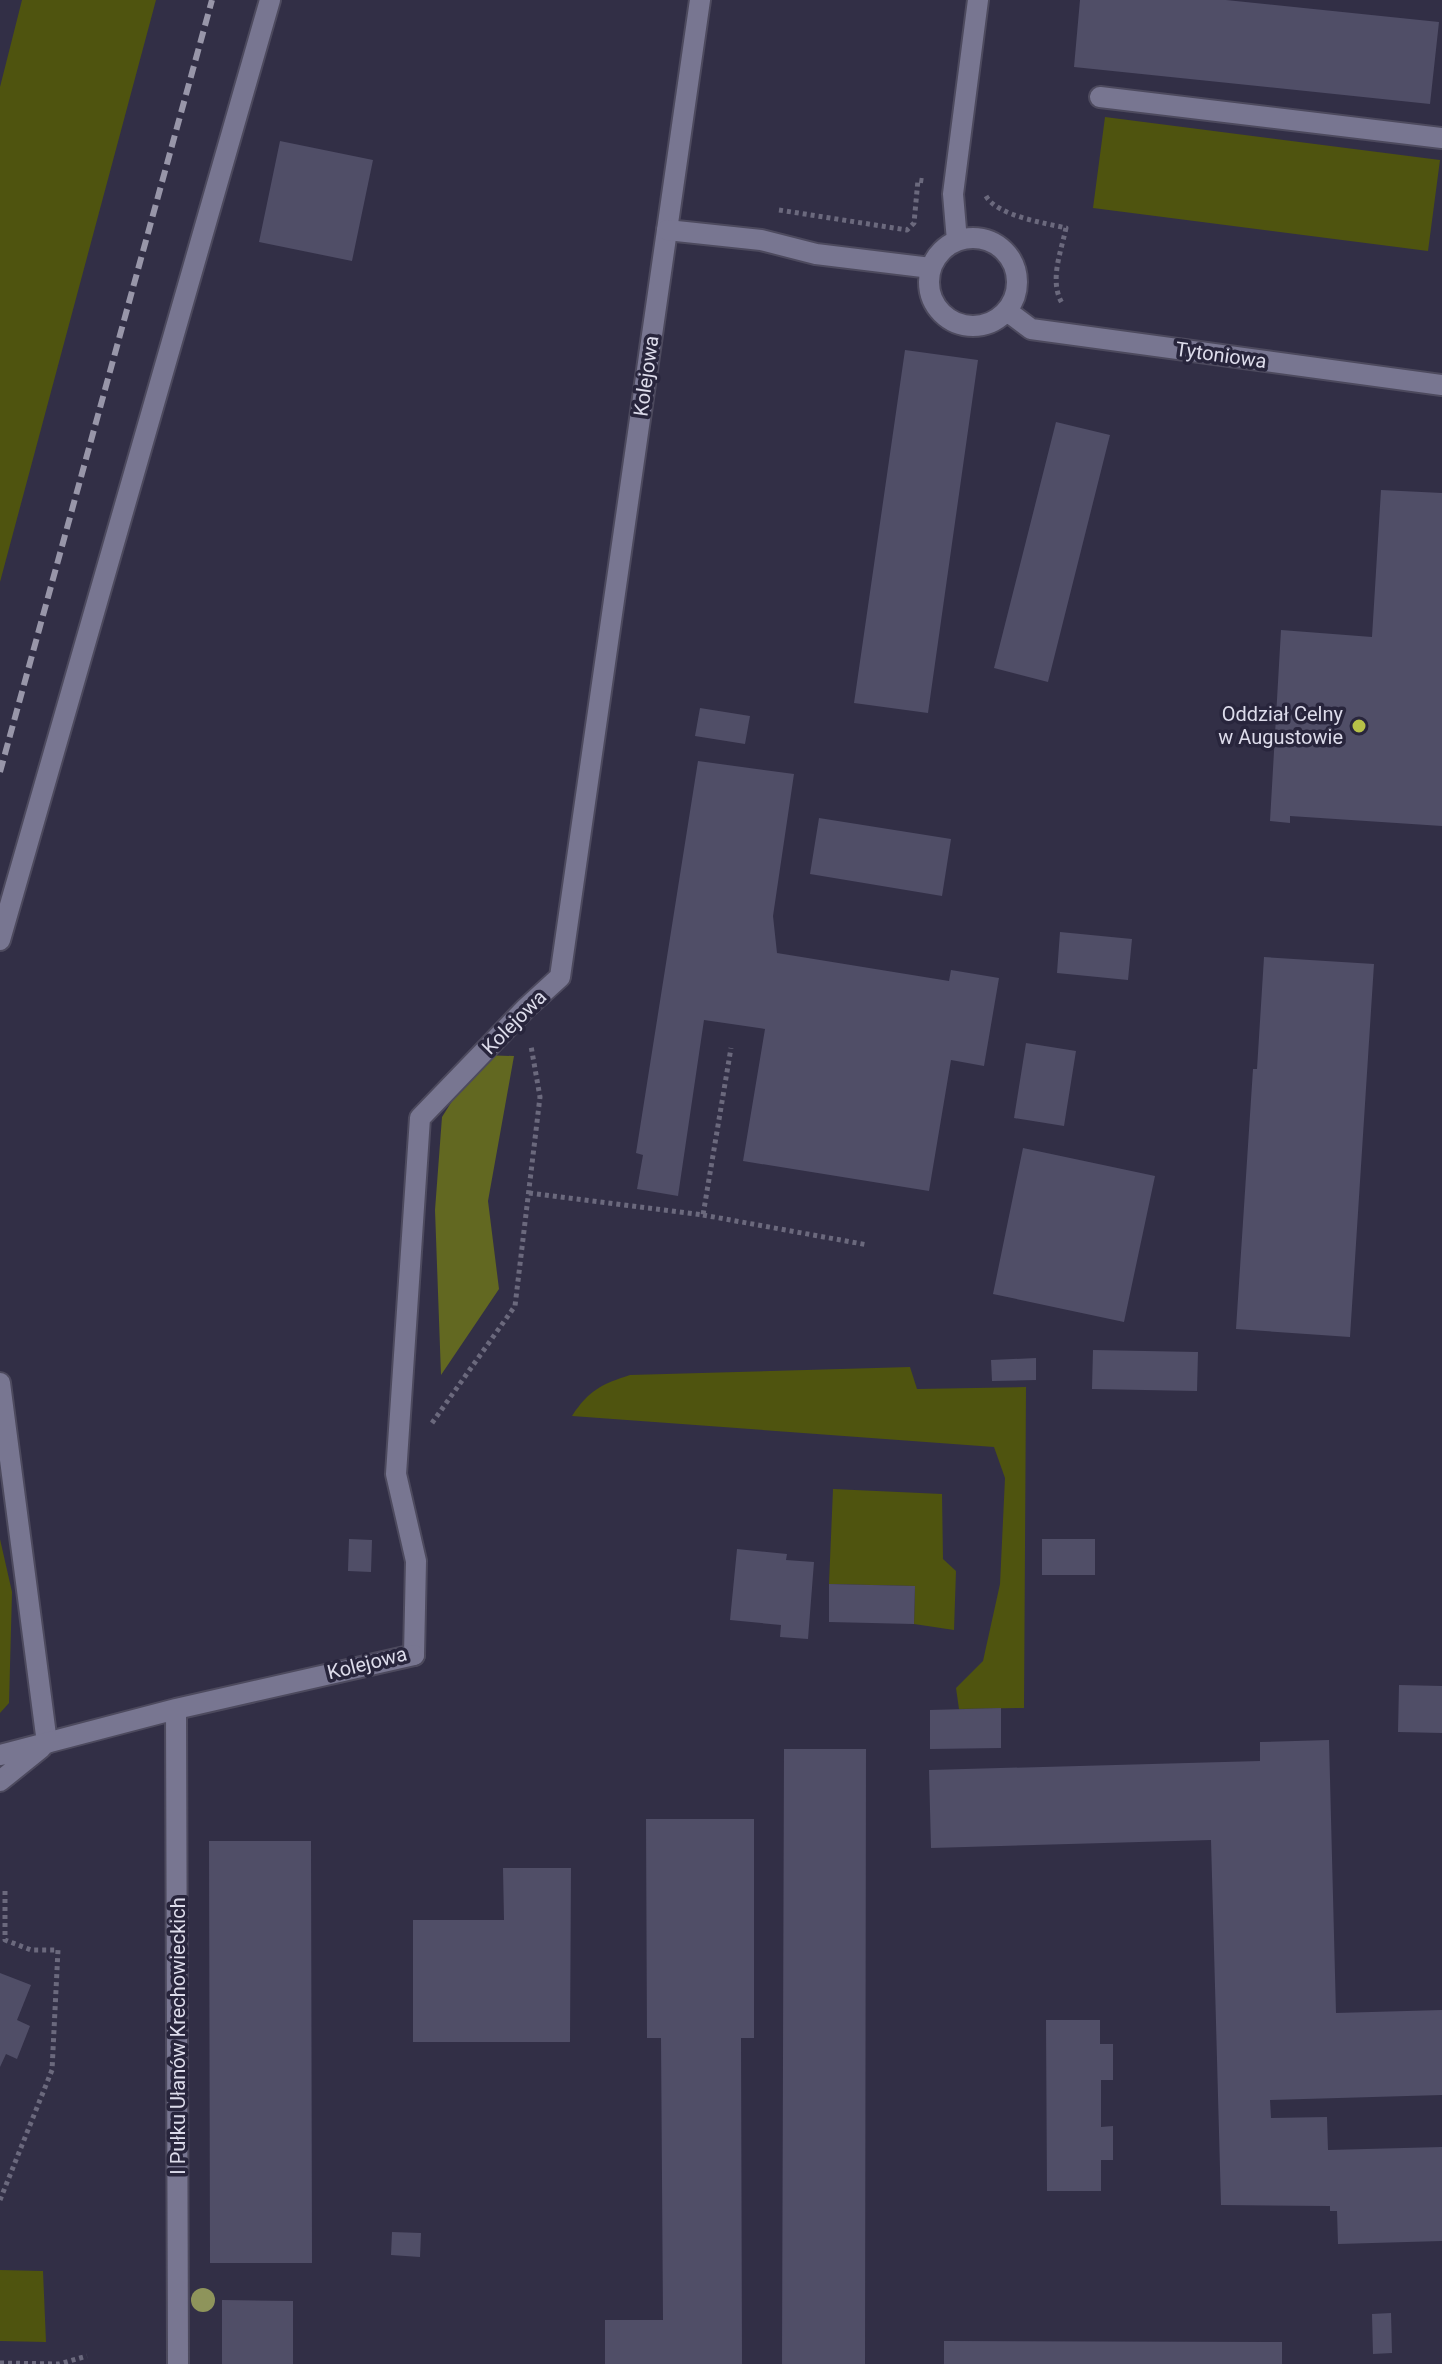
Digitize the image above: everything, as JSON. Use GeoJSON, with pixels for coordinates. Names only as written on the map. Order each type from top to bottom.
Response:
{"type":"FeatureCollection","features":[{"type":"Feature","properties":{"kind":"street"},"geometry":{"type":"LineString","coordinates":[[0,940],[270,0]]}},
{"type":"Feature","properties":{"kind":"street","name":"Kolejowa"},"geometry":{"type":"LineString","coordinates":[[0,1755],[176,1709],[414,1655],[416,1561],[396,1474],[420,1118],[560,977],[700,0]]}},
{"type":"Feature","properties":{"kind":"street"},"geometry":{"type":"LineString","coordinates":[[957,241],[954,186],[978,0]]}},
{"type":"Feature","properties":{"kind":"street"},"geometry":{"type":"LineString","coordinates":[[1100,97],[1442,138]]}},
{"type":"Feature","properties":{"kind":"street"},"geometry":{"type":"LineString","coordinates":[[667,230],[761,240],[816,254],[931,268]]}},
{"type":"Feature","properties":{"kind":"street"},"geometry":{"type":"LineString","coordinates":[[971,238],[987,240],[1010,259],[1016,272],[1014,299],[1007,311],[984,325],[957,324],[936,307],[930,295],[931,268],[946,247],[957,241],[971,238]]}},
{"type":"Feature","properties":{"kind":"street","name":"Tytoniowa"},"geometry":{"type":"LineString","coordinates":[[1007,311],[1031,329],[1442,385]]}},
{"type":"Feature","properties":{"kind":"street"},"geometry":{"type":"LineString","coordinates":[[0,1383],[47,1743]]}},
{"type":"Feature","properties":{"kind":"street","name":"I Pułku Ułanów Krechowieckich"},"geometry":{"type":"LineString","coordinates":[[176,1709],[178,2364]]}},
{"type":"Feature","properties":{"kind":"street","name":"Kolejowa"},"geometry":{"type":"LineString","coordinates":[[0,1781],[47,1743]]}},
{"type":"Feature","properties":{"kind":"path"},"geometry":{"type":"LineString","coordinates":[[773,209],[907,230],[914,223],[918,180],[982,189],[989,202],[998,207],[1020,217],[1066,228],[1056,271],[1056,288],[1061,302],[1072,307]]}},
{"type":"Feature","properties":{"kind":"path"},"geometry":{"type":"LineString","coordinates":[[396,1474],[515,1306],[540,1097],[525,1009]]}},
{"type":"Feature","properties":{"kind":"path"},"geometry":{"type":"LineString","coordinates":[[703,1215],[731,1048]]}},
{"type":"Feature","properties":{"kind":"path"},"geometry":{"type":"LineString","coordinates":[[529,1193],[703,1215],[868,1245]]}},
{"type":"Feature","properties":{"kind":"path"},"geometry":{"type":"LineString","coordinates":[[0,2200],[52,2070],[58,1950],[31,1950],[5,1940],[5,1888]]}},
{"type":"Feature","properties":{"kind":"path"},"geometry":{"type":"LineString","coordinates":[[0,2363],[59,2364],[87,2356]]}},
{"type":"Feature","properties":{"kind":"green space"},"geometry":{"type":"Polygon","coordinates":[[[22,0],[156,0],[0,582],[0,87],[22,0]]]}},
{"type":"Feature","properties":{"kind":"green space"},"geometry":{"type":"Polygon","coordinates":[[[1105,117],[1440,160],[1428,251],[1093,208],[1105,117]]]}},
{"type":"Feature","properties":{"kind":"green space"},"geometry":{"type":"Polygon","coordinates":[[[481,1055],[514,1056],[488,1201],[499,1289],[441,1375],[435,1210],[442,1117],[481,1055]]]}},
{"type":"Feature","properties":{"kind":"green space"},"geometry":{"type":"Polygon","coordinates":[[[910,1367],[917,1389],[1026,1387],[1024,1708],[959,1709],[956,1688],[983,1661],[1000,1584],[1005,1478],[994,1447],[572,1416],[597,1389],[630,1375],[910,1367]]]}},
{"type":"Feature","properties":{"kind":"green space"},"geometry":{"type":"Polygon","coordinates":[[[833,1489],[942,1494],[943,1559],[956,1571],[954,1630],[914,1624],[915,1586],[829,1584],[833,1489]]]}},
{"type":"Feature","properties":{"kind":"green space"},"geometry":{"type":"Polygon","coordinates":[[[0,1539],[12,1592],[9,1703],[0,1713],[0,1539]]]}},
{"type":"Feature","properties":{"kind":"green space"},"geometry":{"type":"Polygon","coordinates":[[[0,2270],[43,2271],[46,2342],[0,2341],[0,2270]]]}},
{"type":"Feature","properties":{"kind":"building"},"geometry":{"type":"Polygon","coordinates":[[[1080,0],[1226,0],[1439,22],[1430,104],[1074,67],[1080,0]]]}},
{"type":"Feature","properties":{"kind":"building"},"geometry":{"type":"Polygon","coordinates":[[[280,141],[373,160],[352,261],[259,242],[280,141]]]}},
{"type":"Feature","properties":{"kind":"building"},"geometry":{"type":"Polygon","coordinates":[[[905,350],[978,360],[928,713],[854,703],[905,350]]]}},
{"type":"Feature","properties":{"kind":"building"},"geometry":{"type":"Polygon","coordinates":[[[1056,422],[1110,435],[1048,682],[994,668],[1056,422]]]}},
{"type":"Feature","properties":{"kind":"building","name":"Oddział Celny w Augustowie"},"geometry":{"type":"Polygon","coordinates":[[[1381,490],[1442,493],[1442,826],[1290,816],[1290,823],[1270,821],[1281,630],[1372,637],[1381,490]]]}},
{"type":"Feature","properties":{"kind":"building"},"geometry":{"type":"Polygon","coordinates":[[[700,708],[750,716],[745,744],[695,736],[700,708]]]}},
{"type":"Feature","properties":{"kind":"building"},"geometry":{"type":"Polygon","coordinates":[[[698,761],[794,774],[773,916],[777,953],[949,981],[951,970],[999,978],[984,1066],[951,1060],[929,1191],[743,1161],[765,1029],[704,1020],[678,1196],[637,1189],[643,1155],[636,1153],[698,761]]]}},
{"type":"Feature","properties":{"kind":"building"},"geometry":{"type":"Polygon","coordinates":[[[819,818],[951,839],[942,896],[810,874],[819,818]]]}},
{"type":"Feature","properties":{"kind":"building"},"geometry":{"type":"Polygon","coordinates":[[[1060,932],[1132,939],[1128,980],[1057,973],[1060,932]]]}},
{"type":"Feature","properties":{"kind":"building"},"geometry":{"type":"Polygon","coordinates":[[[1264,957],[1374,964],[1350,1337],[1236,1329],[1253,1069],[1257,1069],[1264,957]]]}},
{"type":"Feature","properties":{"kind":"building"},"geometry":{"type":"Polygon","coordinates":[[[1026,1043],[1076,1051],[1064,1126],[1014,1118],[1026,1043]]]}},
{"type":"Feature","properties":{"kind":"building"},"geometry":{"type":"Polygon","coordinates":[[[1023,1148],[1155,1176],[1124,1322],[993,1294],[1023,1148]]]}},
{"type":"Feature","properties":{"kind":"building"},"geometry":{"type":"Polygon","coordinates":[[[1093,1350],[1198,1352],[1197,1391],[1092,1389],[1093,1350]]]}},
{"type":"Feature","properties":{"kind":"building"},"geometry":{"type":"Polygon","coordinates":[[[1036,1358],[1036,1380],[992,1381],[991,1360],[1036,1358]]]}},
{"type":"Feature","properties":{"kind":"building"},"geometry":{"type":"Polygon","coordinates":[[[349,1539],[372,1540],[371,1572],[348,1571],[349,1539]]]}},
{"type":"Feature","properties":{"kind":"building"},"geometry":{"type":"Polygon","coordinates":[[[1042,1539],[1095,1539],[1095,1575],[1042,1575],[1042,1539]]]}},
{"type":"Feature","properties":{"kind":"building"},"geometry":{"type":"Polygon","coordinates":[[[737,1549],[787,1554],[786,1560],[814,1562],[808,1639],[780,1637],[781,1625],[730,1620],[737,1549]]]}},
{"type":"Feature","properties":{"kind":"building"},"geometry":{"type":"Polygon","coordinates":[[[829,1584],[915,1586],[914,1624],[829,1622],[829,1584]]]}},
{"type":"Feature","properties":{"kind":"building"},"geometry":{"type":"Polygon","coordinates":[[[1399,1685],[1442,1686],[1442,1733],[1398,1732],[1399,1685]]]}},
{"type":"Feature","properties":{"kind":"building"},"geometry":{"type":"Polygon","coordinates":[[[1001,1708],[1001,1748],[930,1749],[930,1710],[1001,1708]]]}},
{"type":"Feature","properties":{"kind":"building"},"geometry":{"type":"Polygon","coordinates":[[[1329,1740],[1336,2013],[1442,2010],[1442,2095],[1270,2100],[1271,2118],[1327,2117],[1328,2150],[1442,2147],[1442,2241],[1338,2244],[1337,2211],[1330,2211],[1330,2206],[1221,2205],[1211,1840],[931,1848],[929,1770],[1260,1761],[1260,1742],[1329,1740]]]}},
{"type":"Feature","properties":{"kind":"building"},"geometry":{"type":"Polygon","coordinates":[[[784,1749],[866,1749],[865,2364],[782,2364],[784,1749]]]}},
{"type":"Feature","properties":{"kind":"building"},"geometry":{"type":"Polygon","coordinates":[[[646,1819],[754,1819],[754,2038],[741,2038],[742,2364],[605,2364],[605,2320],[663,2320],[661,2038],[647,2038],[646,1819]]]}},
{"type":"Feature","properties":{"kind":"building"},"geometry":{"type":"Polygon","coordinates":[[[209,1841],[311,1841],[312,2263],[210,2263],[209,1841]]]}},
{"type":"Feature","properties":{"kind":"building"},"geometry":{"type":"Polygon","coordinates":[[[503,1868],[571,1868],[570,2042],[413,2042],[413,1920],[504,1920],[503,1868]]]}},
{"type":"Feature","properties":{"kind":"building"},"geometry":{"type":"Polygon","coordinates":[[[0,1973],[31,1985],[17,2020],[30,2026],[17,2059],[6,2054],[0,2067],[0,1973]]]}},
{"type":"Feature","properties":{"kind":"building"},"geometry":{"type":"Polygon","coordinates":[[[1046,2020],[1100,2020],[1100,2044],[1113,2044],[1113,2080],[1101,2080],[1101,2127],[1113,2126],[1113,2160],[1101,2160],[1101,2191],[1047,2191],[1046,2020]]]}},
{"type":"Feature","properties":{"kind":"building"},"geometry":{"type":"Polygon","coordinates":[[[392,2232],[421,2233],[420,2257],[391,2255],[392,2232]]]}},
{"type":"Feature","properties":{"kind":"building"},"geometry":{"type":"Polygon","coordinates":[[[222,2300],[293,2301],[293,2364],[222,2364],[222,2300]]]}},
{"type":"Feature","properties":{"kind":"building"},"geometry":{"type":"Polygon","coordinates":[[[1391,2313],[1392,2353],[1373,2354],[1372,2314],[1391,2313]]]}},
{"type":"Feature","properties":{"kind":"building"},"geometry":{"type":"Polygon","coordinates":[[[944,2341],[1282,2342],[1282,2364],[944,2364],[944,2341]]]}},
{"type":"Feature","properties":{"kind":"railway"},"geometry":{"type":"LineString","coordinates":[[0,772],[212,0]]}},
{"type":"Feature","properties":{"kind":"place","name":"Oddział Celny w Augustowie"},"geometry":{"type":"Point","coordinates":[1359,726]}}]}
